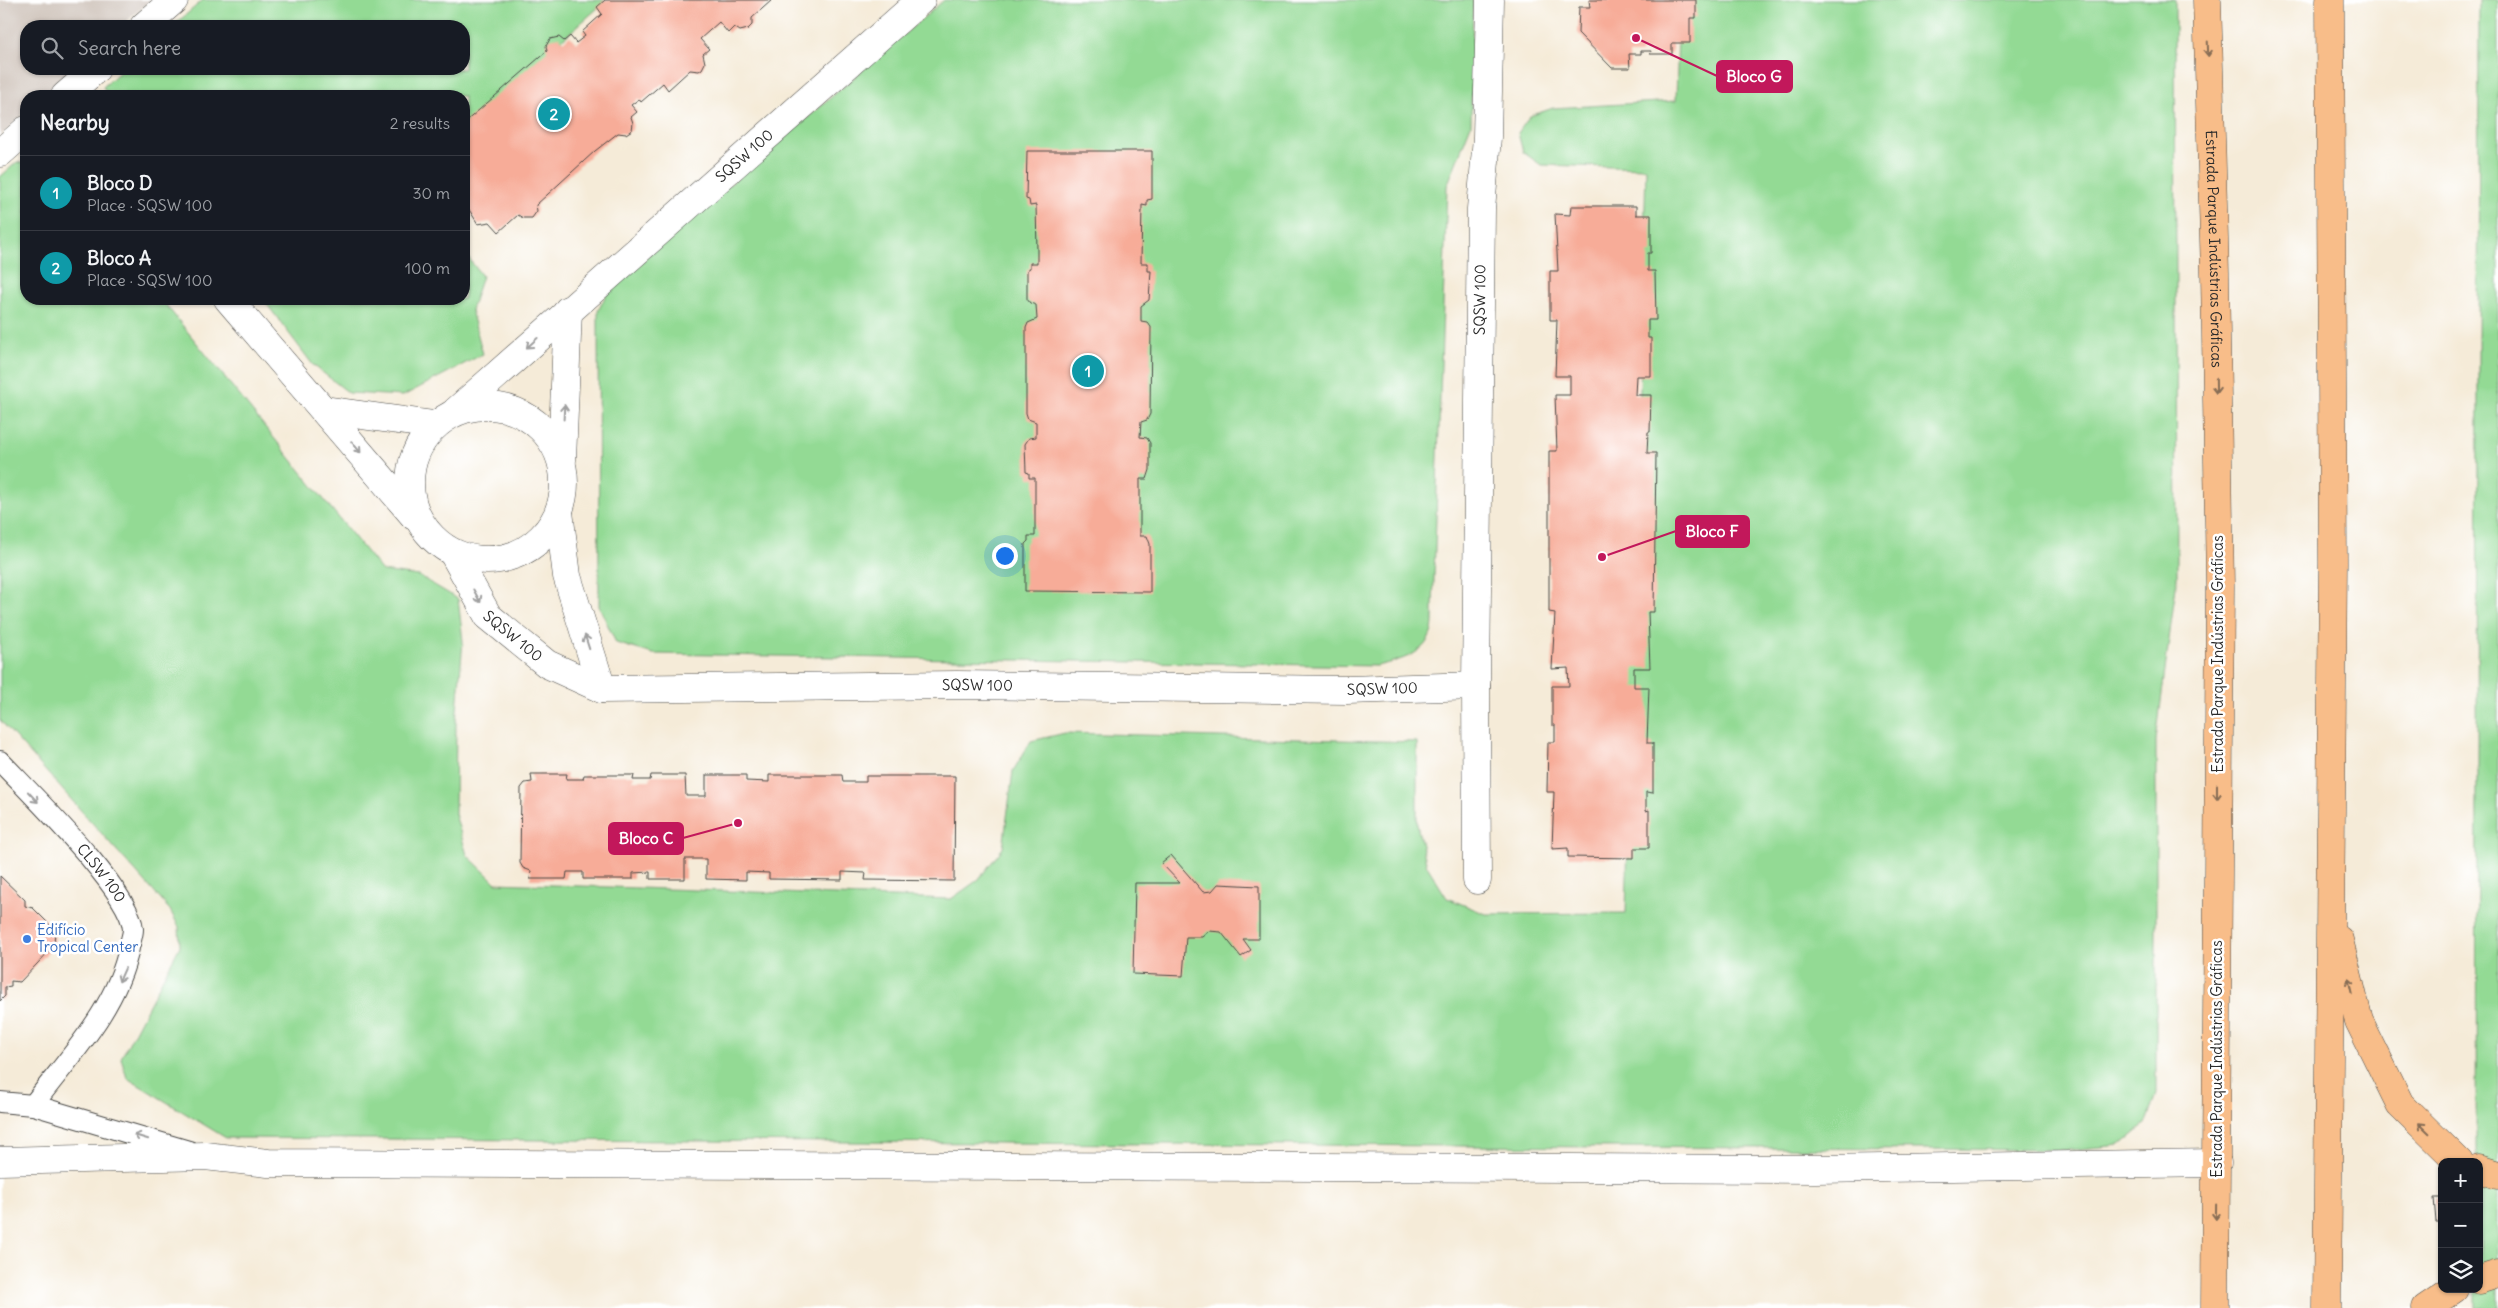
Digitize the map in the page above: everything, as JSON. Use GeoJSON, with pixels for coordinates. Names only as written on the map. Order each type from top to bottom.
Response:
{"type":"FeatureCollection","features":[{"type":"Feature","properties":{"kind":"main road","name":"Estrada Parque Indústrias Gráficas"},"geometry":{"type":"LineString","coordinates":[[2207,0],[2215,272],[2220,586],[2217,708],[2217,1163],[2215,1308]]}},
{"type":"Feature","properties":{"kind":"main road"},"geometry":{"type":"LineString","coordinates":[[2327,1308],[2333,571],[2330,0]]}},
{"type":"Feature","properties":{"kind":"main road"},"geometry":{"type":"LineString","coordinates":[[2330,898],[2358,1021],[2400,1104],[2455,1158]]}},
{"type":"Feature","properties":{"kind":"main road"},"geometry":{"type":"LineString","coordinates":[[2483,1170],[2498,1175]]}},
{"type":"Feature","properties":{"kind":"main road"},"geometry":{"type":"LineString","coordinates":[[2483,1279],[2498,1274]]}},
{"type":"Feature","properties":{"kind":"main road"},"geometry":{"type":"LineString","coordinates":[[2426,1308],[2448,1293]]}},
{"type":"Feature","properties":{"kind":"street"},"geometry":{"type":"LineString","coordinates":[[151,20],[174,0]]}},
{"type":"Feature","properties":{"kind":"street","name":"SQSW 100"},"geometry":{"type":"LineString","coordinates":[[445,418],[921,0]]}},
{"type":"Feature","properties":{"kind":"street","name":"SQSW 100"},"geometry":{"type":"LineString","coordinates":[[453,553],[488,616],[547,664],[602,689],[957,685],[1347,690],[1476,686],[1481,209],[1487,137],[1490,0]]}},
{"type":"Feature","properties":{"kind":"street"},"geometry":{"type":"LineString","coordinates":[[72,90],[89,75]]}},
{"type":"Feature","properties":{"kind":"street"},"geometry":{"type":"LineString","coordinates":[[0,153],[20,135]]}},
{"type":"Feature","properties":{"kind":"street"},"geometry":{"type":"LineString","coordinates":[[233,305],[433,539],[453,553],[477,560],[502,560],[525,550],[545,534],[559,512],[565,486],[562,460],[568,310]]}},
{"type":"Feature","properties":{"kind":"street"},"geometry":{"type":"LineString","coordinates":[[324,410],[445,418],[482,404],[508,407],[532,418],[550,437],[562,460]]}},
{"type":"Feature","properties":{"kind":"street"},"geometry":{"type":"LineString","coordinates":[[417,519],[410,496],[409,471],[418,446],[445,418]]}},
{"type":"Feature","properties":{"kind":"street"},"geometry":{"type":"LineString","coordinates":[[559,512],[567,576],[602,689]]}},
{"type":"Feature","properties":{"kind":"street"},"geometry":{"type":"LineString","coordinates":[[1476,686],[1477,880]]}},
{"type":"Feature","properties":{"kind":"street"},"geometry":{"type":"LineString","coordinates":[[0,1161],[205,1156],[278,1163],[1795,1169],[2217,1163]]}},
{"type":"Feature","properties":{"kind":"lane","name":"CLSW 100"},"geometry":{"type":"LineString","coordinates":[[0,761],[95,864],[123,902],[133,929],[125,969],[108,1004],[33,1104]]}},
{"type":"Feature","properties":{"kind":"lane"},"geometry":{"type":"LineString","coordinates":[[0,1102],[33,1104],[205,1156]]}},
{"type":"Feature","properties":{"kind":"shaded area"},"geometry":{"type":"Polygon","coordinates":[[[0,0],[151,0],[128,20],[20,20],[20,75],[67,75],[51,90],[20,90],[20,118],[0,136],[0,0]]]}},
{"type":"Feature","properties":{"kind":"green space"},"geometry":{"type":"Polygon","coordinates":[[[203,0],[607,0],[470,121],[470,90],[105,90],[103,87],[116,75],[470,75],[470,20],[180,20],[203,0]]]}},
{"type":"Feature","properties":{"kind":"green space"},"geometry":{"type":"Polygon","coordinates":[[[944,0],[1473,0],[1471,125],[1447,186],[1433,622],[1430,636],[1426,643],[1415,653],[1408,657],[1377,666],[653,654],[616,643],[599,606],[598,311],[609,289],[944,0]]]}},
{"type":"Feature","properties":{"kind":"green space"},"geometry":{"type":"Polygon","coordinates":[[[1679,0],[2175,0],[2177,578],[2156,740],[2156,1094],[2146,1123],[2120,1145],[2071,1150],[226,1138],[127,1078],[121,1058],[180,946],[179,927],[170,910],[0,720],[0,177],[17,162],[20,163],[20,305],[166,305],[382,571],[419,576],[458,599],[463,641],[456,722],[455,814],[467,855],[496,883],[951,899],[978,880],[1003,848],[1013,771],[1031,741],[1065,733],[1417,742],[1417,825],[1427,866],[1447,898],[1486,914],[1626,913],[1646,168],[1541,165],[1523,152],[1518,133],[1530,116],[1553,108],[1676,101],[1679,0]]]}},
{"type":"Feature","properties":{"kind":"green space"},"geometry":{"type":"Polygon","coordinates":[[[2479,0],[2498,0],[2498,1308],[2475,1308],[2475,1293],[2483,1293],[2483,1158],[2476,1158],[2479,0]]]}},
{"type":"Feature","properties":{"kind":"green space"},"geometry":{"type":"Polygon","coordinates":[[[470,260],[482,276],[471,310],[483,354],[403,396],[349,393],[313,365],[268,305],[470,305],[470,260]]]}},
{"type":"Feature","properties":{"kind":"building"},"geometry":{"type":"Polygon","coordinates":[[[605,0],[772,0],[752,18],[752,25],[748,29],[740,31],[734,27],[728,33],[719,22],[700,39],[709,49],[703,54],[705,63],[702,69],[699,71],[690,70],[668,90],[663,83],[641,102],[639,99],[631,105],[637,112],[631,117],[633,123],[632,130],[626,134],[618,133],[595,151],[536,205],[537,211],[532,218],[523,218],[518,215],[499,232],[490,222],[478,224],[470,211],[470,118],[547,51],[546,46],[550,39],[559,37],[564,41],[570,36],[576,43],[585,36],[582,32],[602,14],[597,7],[605,0]]]}},
{"type":"Feature","properties":{"kind":"building"},"geometry":{"type":"Polygon","coordinates":[[[1589,0],[1696,0],[1696,18],[1690,18],[1690,43],[1672,43],[1672,54],[1650,54],[1651,51],[1641,51],[1641,54],[1629,54],[1630,68],[1612,68],[1578,33],[1579,7],[1590,7],[1589,0]]]}},
{"type":"Feature","properties":{"kind":"building"},"geometry":{"type":"Polygon","coordinates":[[[1027,151],[1152,151],[1152,199],[1147,200],[1147,206],[1142,205],[1141,263],[1148,263],[1148,271],[1151,271],[1149,300],[1141,306],[1141,321],[1147,322],[1151,327],[1150,414],[1147,420],[1141,422],[1140,437],[1147,438],[1150,443],[1150,470],[1147,479],[1140,479],[1140,536],[1147,536],[1150,544],[1150,592],[1025,591],[1025,544],[1028,541],[1028,536],[1035,536],[1035,478],[1029,478],[1029,473],[1026,472],[1025,444],[1029,438],[1036,437],[1036,422],[1028,419],[1026,413],[1026,328],[1028,323],[1037,319],[1036,305],[1030,303],[1027,299],[1027,270],[1030,268],[1030,263],[1037,263],[1037,251],[1036,205],[1030,206],[1029,200],[1026,199],[1027,151]]]}},
{"type":"Feature","properties":{"kind":"building"},"geometry":{"type":"Polygon","coordinates":[[[1571,206],[1636,206],[1636,215],[1651,215],[1651,253],[1648,253],[1648,271],[1655,271],[1656,320],[1648,320],[1648,338],[1651,338],[1651,376],[1636,376],[1635,395],[1651,395],[1650,432],[1648,432],[1647,453],[1656,453],[1654,612],[1648,612],[1650,668],[1634,668],[1634,687],[1649,687],[1647,743],[1653,743],[1653,793],[1646,792],[1646,811],[1649,810],[1649,848],[1634,848],[1634,858],[1568,857],[1568,848],[1552,849],[1554,792],[1547,792],[1548,742],[1555,742],[1555,725],[1552,725],[1552,686],[1569,686],[1568,668],[1552,669],[1555,613],[1549,612],[1549,451],[1557,451],[1555,395],[1570,395],[1570,376],[1555,376],[1557,320],[1550,320],[1550,271],[1558,271],[1555,214],[1570,215],[1571,206]]]}},
{"type":"Feature","properties":{"kind":"building"},"geometry":{"type":"Polygon","coordinates":[[[531,774],[567,774],[566,779],[583,779],[584,775],[634,775],[633,780],[650,780],[651,775],[685,775],[686,796],[706,796],[706,775],[746,775],[746,781],[769,782],[769,775],[842,775],[843,782],[866,782],[866,776],[955,776],[954,881],[865,880],[866,873],[842,872],[842,880],[769,879],[769,873],[746,872],[746,880],[706,879],[706,859],[685,859],[685,879],[650,879],[650,872],[633,873],[633,879],[583,879],[583,872],[567,872],[566,879],[530,879],[531,871],[523,868],[520,863],[521,788],[525,783],[532,782],[531,774]]]}},
{"type":"Feature","properties":{"kind":"building"},"geometry":{"type":"Polygon","coordinates":[[[1171,855],[1203,892],[1212,891],[1218,884],[1259,886],[1259,939],[1243,939],[1251,950],[1241,957],[1221,932],[1209,931],[1202,937],[1186,937],[1183,976],[1133,974],[1135,883],[1180,883],[1161,863],[1171,855]]]}},
{"type":"Feature","properties":{"kind":"building","name":"Edifício Tropical Center"},"geometry":{"type":"Polygon","coordinates":[[[0,876],[25,900],[25,906],[33,908],[55,930],[54,946],[20,982],[11,981],[11,986],[5,987],[5,996],[0,1001],[0,876]]]}},
{"type":"Feature","properties":{"kind":"building"},"geometry":{"type":"Polygon","coordinates":[[[2434,1198],[2438,1198],[2438,1222],[2436,1222],[2434,1198]]]}},
{"type":"Feature","properties":{"kind":"place","name":"Bloco G"},"geometry":{"type":"Point","coordinates":[1636,38]}},
{"type":"Feature","properties":{"kind":"place","name":"Bloco A"},"geometry":{"type":"Point","coordinates":[554,114]}},
{"type":"Feature","properties":{"kind":"place","name":"Bloco D"},"geometry":{"type":"Point","coordinates":[1088,371]}},
{"type":"Feature","properties":{"kind":"place","name":"Bloco F"},"geometry":{"type":"Point","coordinates":[1602,557]}},
{"type":"Feature","properties":{"kind":"place","name":"Bloco C"},"geometry":{"type":"Point","coordinates":[738,823]}},
{"type":"Feature","properties":{"kind":"place","name":"Edifício Tropical Center"},"geometry":{"type":"Point","coordinates":[27,939]}}]}
